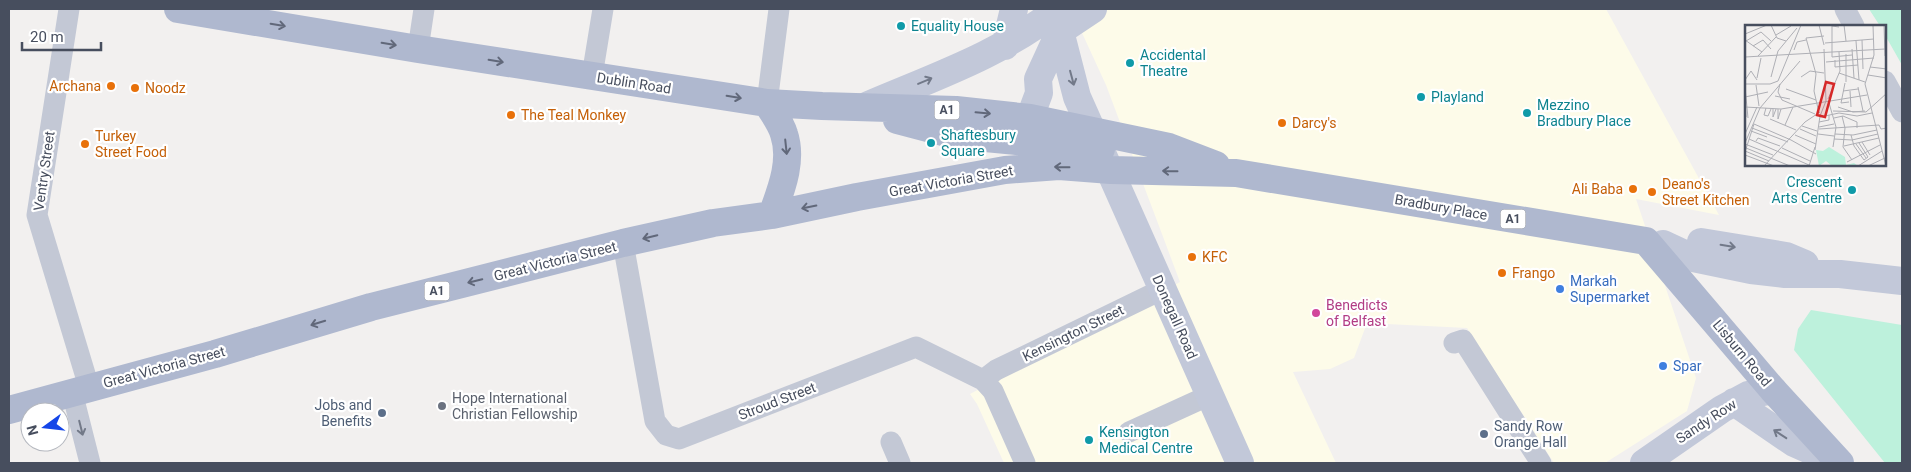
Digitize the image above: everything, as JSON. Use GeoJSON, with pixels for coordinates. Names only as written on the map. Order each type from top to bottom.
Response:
{"type":"FeatureCollection","features":[{"type":"Feature","properties":{"kind":"main road","name":"Dublin Road"},"geometry":{"type":"LineString","coordinates":[[178,9],[236,13],[418,49],[767,103],[956,110],[1102,150]]}},
{"type":"Feature","properties":{"kind":"main road"},"geometry":{"type":"LineString","coordinates":[[767,103],[784,133],[787,147],[783,182],[772,215]]}},
{"type":"Feature","properties":{"kind":"main road","name":"Bradbury Place"},"geometry":{"type":"LineString","coordinates":[[1102,150],[1169,148],[1236,173]]}},
{"type":"Feature","properties":{"kind":"main road","name":"Great Victoria Street"},"geometry":{"type":"LineString","coordinates":[[9,410],[215,354],[371,307],[623,243],[713,223],[772,215],[857,197],[1005,170],[1060,166],[1102,150]]}},
{"type":"Feature","properties":{"kind":"main road","name":"Bradbury Place"},"geometry":{"type":"LineString","coordinates":[[1102,150],[1654,242]]}},
{"type":"Feature","properties":{"kind":"main road","name":"Lisburn Road"},"geometry":{"type":"LineString","coordinates":[[1654,242],[1713,318],[1773,390],[1840,463]]}},
{"type":"Feature","properties":{"kind":"street","name":"Ventry Street"},"geometry":{"type":"LineString","coordinates":[[69,9],[37,216],[80,390],[90,463]]}},
{"type":"Feature","properties":{"kind":"street"},"geometry":{"type":"LineString","coordinates":[[418,49],[424,9]]}},
{"type":"Feature","properties":{"kind":"street"},"geometry":{"type":"LineString","coordinates":[[592,76],[603,9]]}},
{"type":"Feature","properties":{"kind":"street"},"geometry":{"type":"LineString","coordinates":[[767,103],[779,9]]}},
{"type":"Feature","properties":{"kind":"street"},"geometry":{"type":"LineString","coordinates":[[1005,46],[1014,9]]}},
{"type":"Feature","properties":{"kind":"street"},"geometry":{"type":"LineString","coordinates":[[857,107],[982,57],[1005,46],[1056,15],[1093,9]]}},
{"type":"Feature","properties":{"kind":"street"},"geometry":{"type":"LineString","coordinates":[[1845,9],[1853,25]]}},
{"type":"Feature","properties":{"kind":"street"},"geometry":{"type":"LineString","coordinates":[[1005,170],[1026,129],[1039,93],[1038,79],[1056,15]]}},
{"type":"Feature","properties":{"kind":"street"},"geometry":{"type":"LineString","coordinates":[[1056,15],[1077,97],[1102,150]]}},
{"type":"Feature","properties":{"kind":"street"},"geometry":{"type":"LineString","coordinates":[[1886,83],[1902,112]]}},
{"type":"Feature","properties":{"kind":"street","name":"Donegall Road"},"geometry":{"type":"LineString","coordinates":[[1102,150],[1240,463]]}},
{"type":"Feature","properties":{"kind":"street"},"geometry":{"type":"LineString","coordinates":[[1654,242],[1692,240],[1786,256],[1827,273],[1902,281]]}},
{"type":"Feature","properties":{"kind":"street","name":"Stroud Street"},"geometry":{"type":"LineString","coordinates":[[623,243],[655,421],[666,434],[679,439],[916,347],[983,380],[993,391],[1025,463]]}},
{"type":"Feature","properties":{"kind":"street","name":"Kensington Street"},"geometry":{"type":"LineString","coordinates":[[983,380],[996,370],[1163,290]]}},
{"type":"Feature","properties":{"kind":"street"},"geometry":{"type":"LineString","coordinates":[[1454,343],[1463,340],[1542,463]]}},
{"type":"Feature","properties":{"kind":"street","name":"Sandy Row"},"geometry":{"type":"LineString","coordinates":[[1644,463],[1734,402],[1748,395],[1773,390]]}},
{"type":"Feature","properties":{"kind":"street"},"geometry":{"type":"LineString","coordinates":[[1129,432],[1210,394]]}},
{"type":"Feature","properties":{"kind":"street"},"geometry":{"type":"LineString","coordinates":[[1734,402],[1794,443],[1840,463]]}},
{"type":"Feature","properties":{"kind":"street"},"geometry":{"type":"LineString","coordinates":[[891,442],[900,463]]}},
{"type":"Feature","properties":{"kind":"shaded area"},"geometry":{"type":"Polygon","coordinates":[[[1071,9],[1606,9],[1719,215],[1636,199],[1696,378],[1687,411],[1605,463],[1554,463],[1467,328],[1367,323],[1354,358],[1330,369],[1293,372],[1336,463],[1004,463],[977,404],[970,394],[1180,282],[1106,85],[1071,9]]]}},
{"type":"Feature","properties":{"kind":"green space"},"geometry":{"type":"Polygon","coordinates":[[[1869,9],[1902,9],[1902,65],[1886,37],[1886,25],[1879,25],[1869,9]]]}},
{"type":"Feature","properties":{"kind":"green space"},"geometry":{"type":"Polygon","coordinates":[[[1811,310],[1902,325],[1902,463],[1885,463],[1794,350],[1798,329],[1811,310]]]}},
{"type":"Feature","properties":{"kind":"place","name":"Equality House"},"geometry":{"type":"Point","coordinates":[901,26]}},
{"type":"Feature","properties":{"kind":"place","name":"Accidental Theatre"},"geometry":{"type":"Point","coordinates":[1130,63]}},
{"type":"Feature","properties":{"kind":"place","name":"Archana"},"geometry":{"type":"Point","coordinates":[111,86]}},
{"type":"Feature","properties":{"kind":"place","name":"Noodz"},"geometry":{"type":"Point","coordinates":[135,88]}},
{"type":"Feature","properties":{"kind":"place","name":"Playland"},"geometry":{"type":"Point","coordinates":[1421,97]}},
{"type":"Feature","properties":{"kind":"place","name":"Mezzino Bradbury Place"},"geometry":{"type":"Point","coordinates":[1527,113]}},
{"type":"Feature","properties":{"kind":"place","name":"The Teal Monkey"},"geometry":{"type":"Point","coordinates":[511,115]}},
{"type":"Feature","properties":{"kind":"place","name":"Darcy's"},"geometry":{"type":"Point","coordinates":[1282,123]}},
{"type":"Feature","properties":{"kind":"place","name":"Shaftesbury Square"},"geometry":{"type":"Point","coordinates":[931,143]}},
{"type":"Feature","properties":{"kind":"place","name":"Turkey Street Food"},"geometry":{"type":"Point","coordinates":[85,144]}},
{"type":"Feature","properties":{"kind":"place","name":"Ali Baba"},"geometry":{"type":"Point","coordinates":[1633,189]}},
{"type":"Feature","properties":{"kind":"place","name":"Crescent Arts Centre"},"geometry":{"type":"Point","coordinates":[1852,190]}},
{"type":"Feature","properties":{"kind":"place","name":"Deano's Street Kitchen"},"geometry":{"type":"Point","coordinates":[1652,192]}},
{"type":"Feature","properties":{"kind":"place","name":"KFC"},"geometry":{"type":"Point","coordinates":[1192,257]}},
{"type":"Feature","properties":{"kind":"place","name":"Frango"},"geometry":{"type":"Point","coordinates":[1502,273]}},
{"type":"Feature","properties":{"kind":"place","name":"Markah Supermarket"},"geometry":{"type":"Point","coordinates":[1560,289]}},
{"type":"Feature","properties":{"kind":"place","name":"Benedicts of Belfast"},"geometry":{"type":"Point","coordinates":[1316,313]}},
{"type":"Feature","properties":{"kind":"place","name":"Spar"},"geometry":{"type":"Point","coordinates":[1663,366]}},
{"type":"Feature","properties":{"kind":"place","name":"Hope International Christian Fellowship"},"geometry":{"type":"Point","coordinates":[442,406]}},
{"type":"Feature","properties":{"kind":"place","name":"Jobs and Benefits"},"geometry":{"type":"Point","coordinates":[382,413]}},
{"type":"Feature","properties":{"kind":"place","name":"Sandy Row Orange Hall"},"geometry":{"type":"Point","coordinates":[1484,434]}},
{"type":"Feature","properties":{"kind":"place","name":"Kensington Medical Centre"},"geometry":{"type":"Point","coordinates":[1089,440]}}]}
